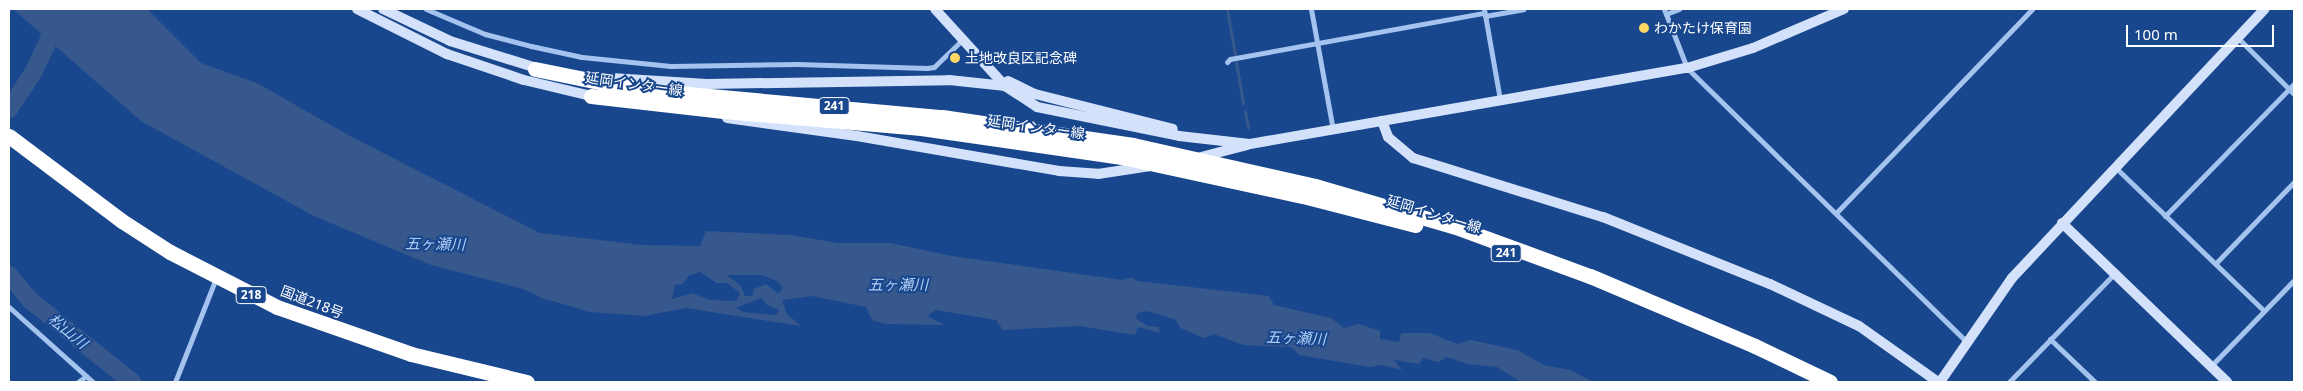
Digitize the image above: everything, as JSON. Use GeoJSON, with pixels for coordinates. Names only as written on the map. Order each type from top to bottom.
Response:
{"type":"FeatureCollection","features":[{"type":"Feature","properties":{"kind":"highway","name":"延岡インター線"},"geometry":{"type":"LineString","coordinates":[[535,69],[632,89],[924,115],[1133,145],[1315,186],[1388,205],[1507,245],[1590,276],[1705,324],[1830,382]]}},
{"type":"Feature","properties":{"kind":"highway","name":"延岡インター線"},"geometry":{"type":"LineString","coordinates":[[591,96],[705,109],[921,128],[1122,157],[1302,196],[1455,236],[1705,324]]}},
{"type":"Feature","properties":{"kind":"highway","name":"国道218号"},"geometry":{"type":"LineString","coordinates":[[9,136],[122,221],[216,278],[277,307],[358,337],[456,366],[527,382]]}},
{"type":"Feature","properties":{"kind":"street","name":"延岡インター線"},"geometry":{"type":"LineString","coordinates":[[357,9],[447,54],[524,80],[591,96]]}},
{"type":"Feature","properties":{"kind":"street","name":"延岡インター線"},"geometry":{"type":"LineString","coordinates":[[383,9],[450,41],[535,69]]}},
{"type":"Feature","properties":{"kind":"street"},"geometry":{"type":"LineString","coordinates":[[426,9],[476,31],[532,46],[582,57],[680,66],[797,64],[927,68],[934,67],[963,38]]}},
{"type":"Feature","properties":{"kind":"street"},"geometry":{"type":"LineString","coordinates":[[935,9],[1005,86],[1037,107],[1179,136],[1250,144],[1687,68],[1753,48],[1844,9]]}},
{"type":"Feature","properties":{"kind":"street"},"geometry":{"type":"LineString","coordinates":[[1311,9],[1333,130]]}},
{"type":"Feature","properties":{"kind":"street"},"geometry":{"type":"LineString","coordinates":[[1227,62],[1484,12],[1523,9]]}},
{"type":"Feature","properties":{"kind":"street"},"geometry":{"type":"LineString","coordinates":[[1679,9],[1665,12],[1687,68],[1966,341]]}},
{"type":"Feature","properties":{"kind":"street"},"geometry":{"type":"LineString","coordinates":[[1836,213],[2032,9]]}},
{"type":"Feature","properties":{"kind":"street"},"geometry":{"type":"LineString","coordinates":[[1382,121],[1388,137],[1413,158],[1603,217],[1770,284],[1859,326],[1939,382],[2012,278],[2264,9]]}},
{"type":"Feature","properties":{"kind":"street"},"geometry":{"type":"LineString","coordinates":[[1484,12],[1500,100]]}},
{"type":"Feature","properties":{"kind":"street"},"geometry":{"type":"LineString","coordinates":[[2237,37],[2294,94]]}},
{"type":"Feature","properties":{"kind":"street"},"geometry":{"type":"LineString","coordinates":[[981,58],[1017,88],[1225,141]]}},
{"type":"Feature","properties":{"kind":"street","name":"241"},"geometry":{"type":"LineString","coordinates":[[535,69],[707,84],[949,80],[1017,88]]}},
{"type":"Feature","properties":{"kind":"street"},"geometry":{"type":"LineString","coordinates":[[2165,216],[2294,84]]}},
{"type":"Feature","properties":{"kind":"street","name":"241"},"geometry":{"type":"LineString","coordinates":[[591,96],[668,112],[857,136],[1080,173],[1106,172],[1229,153],[1250,144]]}},
{"type":"Feature","properties":{"kind":"street"},"geometry":{"type":"LineString","coordinates":[[2115,167],[2264,311]]}},
{"type":"Feature","properties":{"kind":"street"},"geometry":{"type":"LineString","coordinates":[[2216,263],[2294,182]]}},
{"type":"Feature","properties":{"kind":"street"},"geometry":{"type":"LineString","coordinates":[[2062,223],[2226,382]]}},
{"type":"Feature","properties":{"kind":"street"},"geometry":{"type":"LineString","coordinates":[[2009,382],[2114,274]]}},
{"type":"Feature","properties":{"kind":"street"},"geometry":{"type":"LineString","coordinates":[[175,382],[216,278]]}},
{"type":"Feature","properties":{"kind":"street"},"geometry":{"type":"LineString","coordinates":[[2210,366],[2294,280]]}},
{"type":"Feature","properties":{"kind":"street"},"geometry":{"type":"LineString","coordinates":[[9,307],[93,382]]}},
{"type":"Feature","properties":{"kind":"street"},"geometry":{"type":"LineString","coordinates":[[2050,339],[2094,382]]}},
{"type":"Feature","properties":{"kind":"street"},"geometry":{"type":"LineString","coordinates":[[78,382],[86,376]]}},
{"type":"Feature","properties":{"kind":"water","name":"五ヶ瀬川"},"geometry":{"type":"Polygon","coordinates":[[[13,9],[147,9],[201,63],[257,83],[350,136],[540,233],[642,245],[700,246],[706,231],[791,235],[838,243],[890,243],[952,256],[1122,280],[1131,277],[1137,281],[1269,296],[1274,305],[1331,318],[1344,328],[1359,324],[1380,331],[1380,339],[1399,342],[1401,333],[1430,333],[1457,344],[1471,340],[1517,350],[1544,365],[1570,370],[1593,382],[1521,382],[1497,367],[1468,364],[1447,357],[1438,362],[1423,358],[1419,364],[1394,360],[1402,370],[1382,365],[1370,367],[1299,355],[1291,347],[1243,345],[1214,334],[1204,338],[1180,328],[1176,320],[1147,311],[1138,313],[1135,318],[1148,326],[1159,327],[1160,333],[1138,327],[1135,335],[1079,326],[1003,330],[996,320],[936,310],[927,316],[945,325],[885,324],[872,320],[866,307],[812,296],[782,300],[787,314],[801,326],[686,308],[644,316],[590,312],[542,298],[523,289],[431,265],[314,216],[141,121],[13,9]],[[700,272],[688,276],[683,284],[675,285],[672,299],[693,293],[709,300],[736,301],[740,293],[727,283],[717,283],[700,272]],[[727,275],[741,286],[745,296],[752,296],[754,289],[766,284],[778,294],[783,288],[777,281],[761,275],[727,275]],[[762,298],[736,308],[743,312],[776,315],[779,310],[767,305],[762,298]]]}},
{"type":"Feature","properties":{"kind":"waterway","name":"松山川"},"geometry":{"type":"LineString","coordinates":[[9,109],[33,73],[63,9]]}},
{"type":"Feature","properties":{"kind":"waterway"},"geometry":{"type":"LineString","coordinates":[[1227,9],[1235,55]]}},
{"type":"Feature","properties":{"kind":"waterway"},"geometry":{"type":"LineString","coordinates":[[1236,62],[1243,103]]}},
{"type":"Feature","properties":{"kind":"waterway"},"geometry":{"type":"LineString","coordinates":[[1245,111],[1248,128]]}},
{"type":"Feature","properties":{"kind":"waterway","name":"松山川"},"geometry":{"type":"LineString","coordinates":[[9,275],[30,300],[132,382]]}},
{"type":"Feature","properties":{"kind":"place","name":"わかたけ保育園"},"geometry":{"type":"Point","coordinates":[1644,28]}},
{"type":"Feature","properties":{"kind":"place","name":"土地改良区記念碑"},"geometry":{"type":"Point","coordinates":[955,58]}}]}
